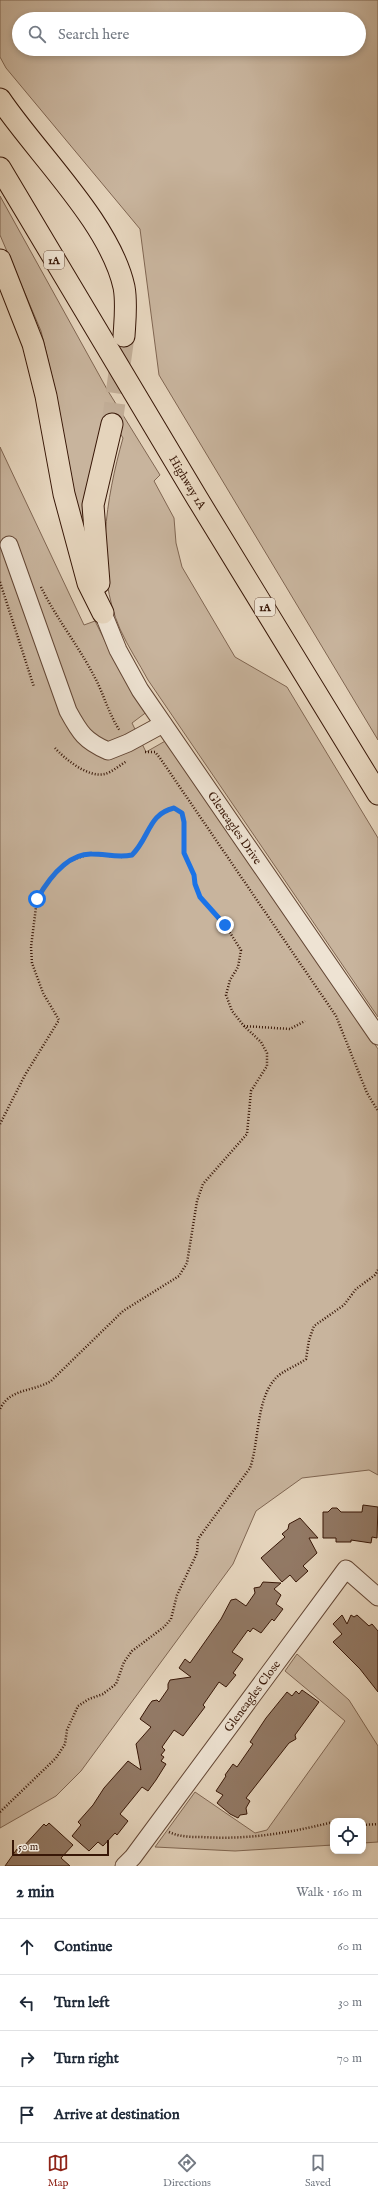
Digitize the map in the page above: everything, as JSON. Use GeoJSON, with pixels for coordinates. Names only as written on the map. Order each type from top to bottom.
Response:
{"type":"FeatureCollection","features":[{"type":"Feature","properties":{"kind":"main road"},"geometry":{"type":"LineString","coordinates":[[0,99],[86,213],[115,260],[124,288],[124,336]]}},
{"type":"Feature","properties":{"kind":"main road","name":"Highway 1A"},"geometry":{"type":"LineString","coordinates":[[0,168],[197,498],[378,794]]}},
{"type":"Feature","properties":{"kind":"main road"},"geometry":{"type":"LineString","coordinates":[[0,260],[33,344],[46,396],[64,494],[88,583],[103,613]]}},
{"type":"Feature","properties":{"kind":"main road"},"geometry":{"type":"LineString","coordinates":[[103,613],[96,557],[93,504],[112,424]]}},
{"type":"Feature","properties":{"kind":"street"},"geometry":{"type":"LineString","coordinates":[[9,546],[68,711],[79,732],[91,744],[108,751],[132,749],[163,724]]}},
{"type":"Feature","properties":{"kind":"street","name":"Gleneagles Drive"},"geometry":{"type":"LineString","coordinates":[[103,613],[118,650],[140,690],[378,1036]]}},
{"type":"Feature","properties":{"kind":"street","name":"Gleneagles Close"},"geometry":{"type":"LineString","coordinates":[[130,1863],[346,1568],[378,1597]]}},
{"type":"Feature","properties":{"kind":"path"},"geometry":{"type":"LineString","coordinates":[[0,582],[34,687]]}},
{"type":"Feature","properties":{"kind":"path"},"geometry":{"type":"LineString","coordinates":[[39,584],[62,625],[93,673],[109,714],[132,749]]}},
{"type":"Feature","properties":{"kind":"path"},"geometry":{"type":"LineString","coordinates":[[55,748],[65,759],[90,772],[104,774],[132,749],[150,751],[158,755],[336,1016],[367,1093],[378,1112]]}},
{"type":"Feature","properties":{"kind":"path"},"geometry":{"type":"LineString","coordinates":[[0,1124],[25,1075],[59,1020],[43,994],[32,963],[31,947],[37,899],[56,872],[72,860],[90,854],[121,857],[132,855],[147,836],[154,818],[163,810],[174,808],[182,813],[184,822],[184,853],[194,875],[195,884],[200,897],[225,925],[241,950],[238,967],[230,980],[226,995],[232,1011],[244,1026],[261,1042],[267,1053],[267,1066],[251,1091],[247,1134],[203,1184],[197,1201],[188,1263],[179,1276],[123,1311],[51,1381],[39,1388],[12,1394],[4,1400],[0,1409]]}},
{"type":"Feature","properties":{"kind":"path"},"geometry":{"type":"LineString","coordinates":[[244,1026],[290,1029],[305,1021]]}},
{"type":"Feature","properties":{"kind":"path"},"geometry":{"type":"LineString","coordinates":[[0,1812],[59,1753],[65,1744],[67,1730],[78,1706],[89,1699],[103,1694],[116,1684],[124,1662],[132,1651],[164,1627],[171,1619],[177,1595],[197,1553],[198,1539],[250,1468],[254,1455],[258,1420],[265,1398],[274,1379],[306,1359],[309,1340],[314,1326],[344,1305],[356,1289],[375,1275],[378,1270]]}},
{"type":"Feature","properties":{"kind":"path"},"geometry":{"type":"LineString","coordinates":[[156,1826],[179,1835],[233,1839],[296,1832],[330,1823]]}},
{"type":"Feature","properties":{"kind":"path"},"geometry":{"type":"LineString","coordinates":[[366,1825],[378,1824]]}},
{"type":"Feature","properties":{"kind":"shaded area"},"geometry":{"type":"Polygon","coordinates":[[[0,0],[378,0],[378,740],[159,375],[140,229],[6,68],[0,57],[0,0]]]}},
{"type":"Feature","properties":{"kind":"shaded area"},"geometry":{"type":"Polygon","coordinates":[[[0,196],[108,391],[160,475],[154,481],[174,518],[176,543],[182,567],[235,657],[287,687],[378,838],[378,1017],[148,680],[120,629],[112,606],[107,582],[105,534],[112,485],[123,438],[108,414],[97,460],[92,560],[77,507],[55,389],[41,331],[0,235],[0,196]]]}},
{"type":"Feature","properties":{"kind":"shaded area"},"geometry":{"type":"Polygon","coordinates":[[[0,447],[84,625],[95,621],[113,657],[148,711],[132,723],[146,752],[167,740],[378,1049],[378,1475],[369,1470],[302,1478],[256,1511],[233,1564],[81,1771],[56,1796],[0,1828],[0,447]]]}},
{"type":"Feature","properties":{"kind":"shaded area"},"geometry":{"type":"Polygon","coordinates":[[[297,1654],[349,1700],[378,1746],[378,1842],[366,1843],[366,1818],[330,1818],[330,1845],[235,1851],[155,1847],[195,1792],[255,1833],[267,1830],[345,1721],[285,1671],[297,1654]]]}},
{"type":"Feature","properties":{"kind":"building"},"geometry":{"type":"Polygon","coordinates":[[[363,1505],[378,1507],[377,1538],[372,1537],[371,1543],[351,1540],[351,1542],[336,1542],[336,1538],[323,1538],[323,1512],[328,1512],[332,1508],[337,1508],[341,1512],[362,1512],[363,1505]]]}},
{"type":"Feature","properties":{"kind":"building"},"geometry":{"type":"Polygon","coordinates":[[[300,1518],[318,1538],[309,1538],[317,1553],[303,1566],[308,1571],[296,1582],[290,1575],[282,1582],[261,1558],[285,1537],[282,1534],[288,1529],[289,1524],[300,1518]]]}},
{"type":"Feature","properties":{"kind":"building"},"geometry":{"type":"Polygon","coordinates":[[[263,1582],[281,1583],[274,1589],[281,1595],[276,1604],[283,1609],[274,1621],[272,1619],[261,1633],[253,1628],[250,1632],[248,1630],[232,1652],[243,1659],[233,1673],[236,1675],[226,1687],[219,1682],[203,1705],[205,1707],[183,1736],[174,1730],[162,1747],[165,1750],[161,1755],[164,1757],[161,1761],[166,1764],[156,1780],[148,1791],[142,1787],[120,1814],[128,1821],[117,1835],[115,1833],[103,1846],[98,1842],[89,1851],[72,1836],[81,1825],[78,1822],[93,1805],[104,1788],[128,1761],[141,1770],[136,1744],[151,1727],[140,1719],[149,1705],[152,1701],[157,1700],[159,1702],[168,1689],[170,1680],[191,1677],[179,1668],[185,1659],[190,1663],[221,1619],[231,1600],[236,1599],[246,1606],[255,1593],[254,1588],[260,1587],[263,1582]]]}},
{"type":"Feature","properties":{"kind":"building"},"geometry":{"type":"Polygon","coordinates":[[[342,1615],[347,1624],[351,1615],[354,1617],[357,1615],[369,1626],[372,1624],[378,1631],[378,1692],[360,1669],[333,1642],[342,1634],[333,1624],[342,1615]]]}},
{"type":"Feature","properties":{"kind":"building"},"geometry":{"type":"Polygon","coordinates":[[[302,1690],[319,1702],[295,1735],[296,1739],[289,1743],[246,1798],[250,1801],[246,1808],[247,1814],[240,1815],[238,1818],[230,1814],[217,1803],[223,1795],[216,1791],[226,1776],[225,1775],[233,1764],[237,1767],[253,1744],[250,1742],[266,1718],[287,1692],[292,1696],[296,1691],[299,1694],[302,1690]]]}},
{"type":"Feature","properties":{"kind":"building"},"geometry":{"type":"Polygon","coordinates":[[[49,1823],[73,1845],[61,1858],[70,1866],[5,1866],[17,1849],[21,1846],[23,1847],[44,1824],[46,1826],[49,1823]]]}},
{"type":"Feature","properties":{"kind":"tunnel"},"geometry":{"type":"LineString","coordinates":[[112,424],[124,336]]}},
{"type":"Feature","properties":{"kind":"route"},"geometry":{"type":"LineString","coordinates":[[37,899],[56,872],[72,860],[90,854],[121,857],[132,855],[140,847],[147,836],[154,818],[163,810],[174,808],[182,813],[184,822],[184,853],[194,875],[195,884],[200,897],[225,925]]}}]}
